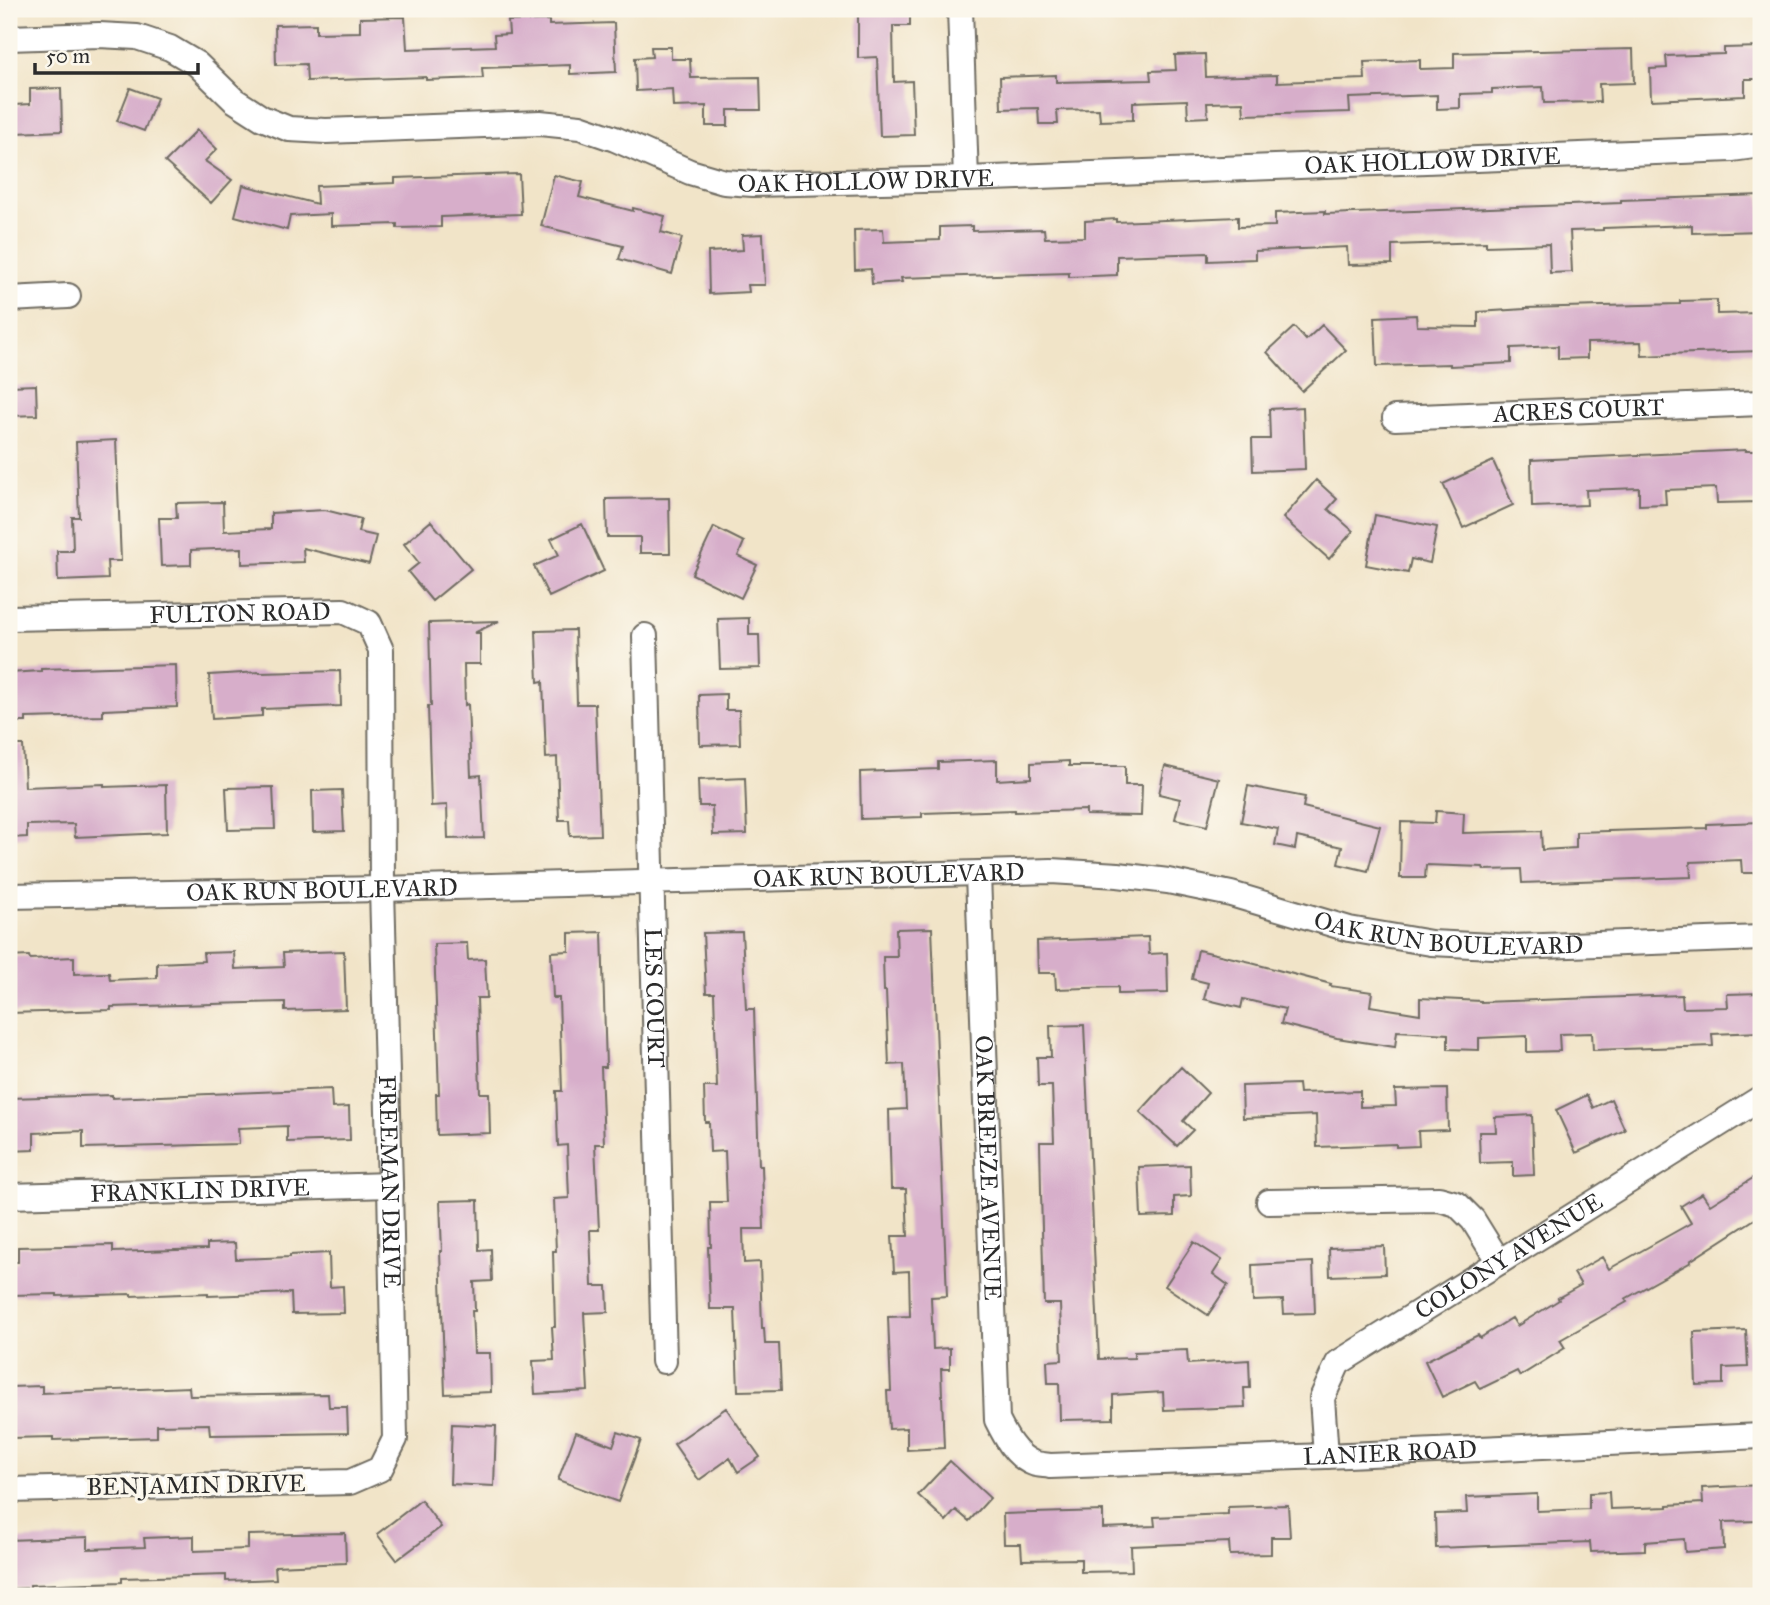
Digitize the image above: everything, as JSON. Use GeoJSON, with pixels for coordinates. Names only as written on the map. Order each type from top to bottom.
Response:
{"type":"FeatureCollection","features":[{"type":"Feature","properties":{"kind":"street"},"geometry":{"type":"LineString","coordinates":[[960,9],[966,179]]}},
{"type":"Feature","properties":{"kind":"street","name":"OAK HOLLOW DRIVE"},"geometry":{"type":"LineString","coordinates":[[9,38],[99,35],[137,37],[170,48],[197,64],[234,100],[262,118],[289,129],[326,131],[540,123],[580,127],[615,139],[690,172],[724,182],[753,184],[966,179],[1731,149],[1761,145]]}},
{"type":"Feature","properties":{"kind":"street"},"geometry":{"type":"LineString","coordinates":[[9,299],[68,296]]}},
{"type":"Feature","properties":{"kind":"street","name":"ACRES COURT"},"geometry":{"type":"LineString","coordinates":[[1395,418],[1761,403]]}},
{"type":"Feature","properties":{"kind":"street","name":"FULTON ROAD"},"geometry":{"type":"LineString","coordinates":[[9,618],[343,611],[369,623],[381,650],[382,889]]}},
{"type":"Feature","properties":{"kind":"street","name":"LES COURT"},"geometry":{"type":"LineString","coordinates":[[645,636],[664,1361]]}},
{"type":"Feature","properties":{"kind":"street","name":"OAK RUN BOULEVARD"},"geometry":{"type":"LineString","coordinates":[[9,896],[1051,871],[1168,881],[1231,894],[1349,929],[1431,943],[1513,947],[1761,938]]}},
{"type":"Feature","properties":{"kind":"street","name":"OAK BREEZE AVENUE"},"geometry":{"type":"LineString","coordinates":[[978,874],[997,1420],[1006,1439],[1020,1454]]}},
{"type":"Feature","properties":{"kind":"street","name":"FREEMAN DRIVE"},"geometry":{"type":"LineString","coordinates":[[380,1469],[395,1439],[382,889]]}},
{"type":"Feature","properties":{"kind":"street","name":"COLONY AVENUE"},"geometry":{"type":"LineString","coordinates":[[1326,1456],[1322,1398],[1338,1363],[1761,1098]]}},
{"type":"Feature","properties":{"kind":"street","name":"FRANKLIN DRIVE"},"geometry":{"type":"LineString","coordinates":[[9,1196],[390,1185]]}},
{"type":"Feature","properties":{"kind":"street"},"geometry":{"type":"LineString","coordinates":[[1269,1202],[1439,1199],[1457,1204],[1473,1220],[1499,1262]]}},
{"type":"Feature","properties":{"kind":"street","name":"LANIER ROAD"},"geometry":{"type":"LineString","coordinates":[[1020,1454],[1033,1464],[1050,1466],[1761,1436]]}},
{"type":"Feature","properties":{"kind":"street","name":"BENJAMIN DRIVE"},"geometry":{"type":"LineString","coordinates":[[9,1490],[350,1482],[380,1469]]}},
{"type":"Feature","properties":{"kind":"building"},"geometry":{"type":"Polygon","coordinates":[[[858,9],[910,9],[910,26],[893,26],[894,82],[912,81],[914,135],[880,136],[877,57],[858,58],[858,9]]]}},
{"type":"Feature","properties":{"kind":"building"},"geometry":{"type":"Polygon","coordinates":[[[405,17],[407,49],[495,46],[494,35],[509,34],[508,21],[549,20],[549,25],[614,23],[616,72],[570,74],[570,65],[482,68],[483,78],[307,81],[306,64],[276,65],[275,25],[316,24],[316,33],[360,32],[360,18],[405,17]]]}},
{"type":"Feature","properties":{"kind":"building"},"geometry":{"type":"Polygon","coordinates":[[[651,47],[671,47],[671,59],[690,59],[691,78],[760,77],[761,110],[728,110],[728,126],[706,126],[706,106],[673,107],[672,89],[636,91],[635,58],[652,57],[651,47]]]}},
{"type":"Feature","properties":{"kind":"building"},"geometry":{"type":"Polygon","coordinates":[[[1761,47],[1761,79],[1745,79],[1745,96],[1651,100],[1650,69],[1667,68],[1666,56],[1724,54],[1724,48],[1761,47]]]}},
{"type":"Feature","properties":{"kind":"building"},"geometry":{"type":"Polygon","coordinates":[[[1633,49],[1634,83],[1599,84],[1600,102],[1544,103],[1543,87],[1492,89],[1492,93],[1460,94],[1460,108],[1437,109],[1437,95],[1349,98],[1350,112],[1244,115],[1243,102],[1207,103],[1208,117],[1188,118],[1187,100],[1133,102],[1133,120],[1100,121],[1099,109],[1057,110],[1058,124],[1039,124],[1038,108],[1001,109],[1000,77],[1056,75],[1056,82],[1151,80],[1150,71],[1176,70],[1175,55],[1205,54],[1206,77],[1277,75],[1277,82],[1365,79],[1364,62],[1420,60],[1420,69],[1454,68],[1454,53],[1633,49]]]}},
{"type":"Feature","properties":{"kind":"building"},"geometry":{"type":"Polygon","coordinates":[[[61,88],[62,131],[16,133],[15,105],[30,104],[30,89],[61,88]]]}},
{"type":"Feature","properties":{"kind":"building"},"geometry":{"type":"Polygon","coordinates":[[[130,88],[157,98],[144,131],[117,121],[130,88]]]}},
{"type":"Feature","properties":{"kind":"building"},"geometry":{"type":"Polygon","coordinates":[[[197,130],[217,149],[205,161],[232,180],[211,203],[165,162],[197,130]]]}},
{"type":"Feature","properties":{"kind":"building"},"geometry":{"type":"Polygon","coordinates":[[[519,174],[521,214],[441,217],[441,227],[397,228],[397,224],[331,226],[331,214],[290,216],[287,230],[235,216],[243,185],[317,204],[316,186],[395,183],[395,178],[519,174]]]}},
{"type":"Feature","properties":{"kind":"building"},"geometry":{"type":"Polygon","coordinates":[[[554,175],[583,182],[579,197],[665,216],[661,232],[682,238],[672,274],[619,259],[623,246],[541,226],[554,175]]]}},
{"type":"Feature","properties":{"kind":"building"},"geometry":{"type":"Polygon","coordinates":[[[1761,195],[1761,231],[1692,233],[1692,225],[1570,231],[1572,272],[1550,273],[1549,244],[1486,246],[1486,242],[1392,245],[1392,264],[1348,265],[1347,247],[1255,251],[1255,259],[1208,261],[1208,253],[1117,256],[1117,275],[1069,277],[1069,273],[901,278],[902,282],[872,284],[871,269],[855,270],[854,230],[883,229],[884,242],[940,240],[940,227],[972,226],[972,231],[1044,229],[1045,238],[1085,237],[1085,221],[1116,219],[1116,222],[1238,217],[1238,227],[1275,226],[1275,213],[1414,211],[1761,195]]]}},
{"type":"Feature","properties":{"kind":"building"},"geometry":{"type":"Polygon","coordinates":[[[763,234],[765,285],[748,285],[749,292],[709,294],[708,252],[743,250],[742,235],[763,234]]]}},
{"type":"Feature","properties":{"kind":"building"},"geometry":{"type":"Polygon","coordinates":[[[1717,300],[1717,314],[1761,313],[1761,351],[1642,356],[1641,342],[1587,343],[1587,358],[1558,359],[1558,346],[1511,348],[1511,363],[1377,366],[1375,317],[1416,315],[1417,326],[1478,327],[1478,312],[1525,308],[1680,304],[1680,301],[1717,300]]]}},
{"type":"Feature","properties":{"kind":"building"},"geometry":{"type":"Polygon","coordinates":[[[1322,325],[1346,350],[1302,391],[1267,352],[1294,327],[1306,340],[1322,325]]]}},
{"type":"Feature","properties":{"kind":"building"},"geometry":{"type":"Polygon","coordinates":[[[36,385],[37,415],[9,416],[9,386],[36,385]]]}},
{"type":"Feature","properties":{"kind":"building"},"geometry":{"type":"Polygon","coordinates":[[[1303,407],[1305,469],[1253,471],[1252,439],[1270,439],[1269,409],[1303,407]]]}},
{"type":"Feature","properties":{"kind":"building"},"geometry":{"type":"Polygon","coordinates":[[[116,440],[121,561],[107,561],[108,579],[58,581],[57,551],[73,551],[72,517],[79,517],[76,442],[116,440]]]}},
{"type":"Feature","properties":{"kind":"building"},"geometry":{"type":"Polygon","coordinates":[[[1761,451],[1761,502],[1717,503],[1716,488],[1665,490],[1666,504],[1639,505],[1639,488],[1586,490],[1587,505],[1532,507],[1531,460],[1761,451]]]}},
{"type":"Feature","properties":{"kind":"building"},"geometry":{"type":"Polygon","coordinates":[[[1493,461],[1513,505],[1463,528],[1443,484],[1493,461]]]}},
{"type":"Feature","properties":{"kind":"building"},"geometry":{"type":"Polygon","coordinates":[[[1316,480],[1337,499],[1328,509],[1353,531],[1329,559],[1283,518],[1316,480]]]}},
{"type":"Feature","properties":{"kind":"building"},"geometry":{"type":"Polygon","coordinates":[[[669,498],[670,553],[640,553],[640,537],[607,537],[606,499],[669,498]]]}},
{"type":"Feature","properties":{"kind":"building"},"geometry":{"type":"Polygon","coordinates":[[[223,502],[224,531],[271,529],[271,513],[325,510],[361,519],[358,532],[376,536],[369,564],[303,548],[304,562],[242,564],[242,548],[191,550],[191,565],[161,566],[159,518],[177,518],[176,503],[223,502]]]}},
{"type":"Feature","properties":{"kind":"building"},"geometry":{"type":"Polygon","coordinates":[[[1375,515],[1437,527],[1430,563],[1411,559],[1408,573],[1366,565],[1375,515]]]}},
{"type":"Feature","properties":{"kind":"building"},"geometry":{"type":"Polygon","coordinates":[[[431,521],[471,569],[432,601],[408,572],[419,563],[404,544],[431,521]]]}},
{"type":"Feature","properties":{"kind":"building"},"geometry":{"type":"Polygon","coordinates":[[[582,524],[604,571],[549,597],[534,566],[559,555],[551,539],[582,524]]]}},
{"type":"Feature","properties":{"kind":"building"},"geometry":{"type":"Polygon","coordinates":[[[714,527],[744,542],[738,556],[757,565],[741,598],[692,574],[714,527]]]}},
{"type":"Feature","properties":{"kind":"building"},"geometry":{"type":"Polygon","coordinates":[[[749,618],[749,635],[759,635],[760,668],[720,669],[718,619],[749,618]]]}},
{"type":"Feature","properties":{"kind":"building"},"geometry":{"type":"Polygon","coordinates":[[[499,621],[474,633],[480,633],[480,664],[464,664],[471,776],[481,775],[484,838],[448,839],[447,805],[431,806],[429,623],[499,621]]]}},
{"type":"Feature","properties":{"kind":"building"},"geometry":{"type":"Polygon","coordinates":[[[575,630],[577,704],[595,704],[600,835],[570,836],[569,820],[559,820],[557,757],[546,758],[543,681],[538,682],[536,631],[575,630]]]}},
{"type":"Feature","properties":{"kind":"building"},"geometry":{"type":"Polygon","coordinates":[[[176,665],[177,707],[103,710],[103,716],[26,718],[26,722],[9,722],[9,673],[41,669],[176,665]]]}},
{"type":"Feature","properties":{"kind":"building"},"geometry":{"type":"Polygon","coordinates":[[[340,671],[341,706],[262,709],[262,716],[212,719],[209,675],[340,671]]]}},
{"type":"Feature","properties":{"kind":"building"},"geometry":{"type":"Polygon","coordinates":[[[726,694],[726,710],[739,710],[740,744],[700,745],[699,695],[726,694]]]}},
{"type":"Feature","properties":{"kind":"building"},"geometry":{"type":"Polygon","coordinates":[[[9,745],[23,745],[25,787],[166,785],[167,833],[75,837],[74,824],[27,825],[27,837],[9,838],[9,745]]]}},
{"type":"Feature","properties":{"kind":"building"},"geometry":{"type":"Polygon","coordinates":[[[997,760],[997,780],[1031,778],[1031,763],[1069,761],[1069,766],[1125,766],[1125,785],[1142,785],[1141,816],[1086,815],[1086,810],[1015,810],[922,813],[922,817],[861,819],[860,772],[938,769],[938,762],[997,760]]]}},
{"type":"Feature","properties":{"kind":"building"},"geometry":{"type":"Polygon","coordinates":[[[1165,766],[1219,779],[1207,826],[1175,819],[1180,799],[1159,794],[1165,766]]]}},
{"type":"Feature","properties":{"kind":"building"},"geometry":{"type":"Polygon","coordinates":[[[745,778],[747,834],[713,835],[712,806],[699,806],[698,780],[745,778]]]}},
{"type":"Feature","properties":{"kind":"building"},"geometry":{"type":"Polygon","coordinates":[[[1248,786],[1305,797],[1303,807],[1380,826],[1368,871],[1338,864],[1342,847],[1297,837],[1295,849],[1275,845],[1278,829],[1241,822],[1248,786]]]}},
{"type":"Feature","properties":{"kind":"building"},"geometry":{"type":"Polygon","coordinates":[[[273,787],[275,829],[228,830],[226,788],[273,787]]]}},
{"type":"Feature","properties":{"kind":"building"},"geometry":{"type":"Polygon","coordinates":[[[342,790],[344,831],[313,832],[312,791],[342,790]]]}},
{"type":"Feature","properties":{"kind":"building"},"geometry":{"type":"Polygon","coordinates":[[[1436,811],[1464,813],[1463,833],[1541,831],[1542,850],[1576,848],[1576,832],[1707,828],[1707,824],[1761,822],[1761,873],[1742,873],[1741,860],[1690,862],[1691,877],[1522,883],[1521,869],[1484,870],[1483,867],[1426,865],[1425,878],[1400,878],[1401,822],[1435,823],[1436,811]]]}},
{"type":"Feature","properties":{"kind":"building"},"geometry":{"type":"Polygon","coordinates":[[[932,928],[947,1296],[931,1297],[933,1349],[950,1348],[950,1369],[941,1369],[944,1448],[907,1450],[907,1428],[889,1429],[887,1391],[891,1391],[888,1317],[910,1316],[909,1271],[894,1272],[892,1236],[908,1236],[906,1189],[891,1189],[889,1110],[906,1109],[904,1064],[889,1065],[883,957],[897,957],[896,929],[932,928]]]}},
{"type":"Feature","properties":{"kind":"building"},"geometry":{"type":"Polygon","coordinates":[[[602,932],[606,1067],[601,1067],[604,1144],[595,1144],[599,1230],[590,1230],[592,1286],[607,1286],[608,1312],[584,1313],[588,1391],[535,1394],[533,1361],[554,1360],[554,1199],[569,1198],[567,1145],[558,1146],[556,1091],[562,1091],[559,998],[553,998],[551,952],[569,951],[569,933],[602,932]]]}},
{"type":"Feature","properties":{"kind":"building"},"geometry":{"type":"Polygon","coordinates":[[[742,932],[746,1009],[754,1009],[759,1166],[762,1166],[764,1229],[743,1229],[744,1263],[760,1262],[762,1328],[765,1344],[779,1344],[781,1390],[738,1391],[735,1309],[710,1309],[710,1202],[727,1202],[725,1151],[710,1152],[709,1122],[705,1122],[704,1087],[717,1087],[714,993],[706,993],[703,933],[742,932]]]}},
{"type":"Feature","properties":{"kind":"building"},"geometry":{"type":"Polygon","coordinates":[[[1148,937],[1149,954],[1167,953],[1168,993],[1118,994],[1118,987],[1056,989],[1055,973],[1038,973],[1037,941],[1148,937]]]}},
{"type":"Feature","properties":{"kind":"building"},"geometry":{"type":"Polygon","coordinates":[[[467,943],[468,960],[485,959],[487,998],[477,998],[480,1093],[489,1093],[490,1133],[437,1135],[436,1094],[439,1094],[434,944],[467,943]]]}},
{"type":"Feature","properties":{"kind":"building"},"geometry":{"type":"Polygon","coordinates":[[[1198,950],[1251,962],[1331,984],[1330,986],[1372,992],[1370,1006],[1420,1014],[1420,998],[1481,1002],[1682,995],[1683,1008],[1728,1007],[1727,994],[1761,993],[1761,1032],[1712,1034],[1713,1046],[1593,1050],[1592,1033],[1559,1034],[1560,1051],[1527,1052],[1527,1036],[1479,1038],[1479,1050],[1448,1049],[1448,1034],[1397,1031],[1395,1047],[1337,1038],[1281,1024],[1285,1009],[1243,999],[1241,1008],[1204,999],[1208,983],[1192,979],[1198,950]]]}},
{"type":"Feature","properties":{"kind":"building"},"geometry":{"type":"Polygon","coordinates":[[[344,951],[346,1009],[285,1011],[285,1002],[9,1013],[9,957],[74,957],[74,974],[109,973],[110,980],[157,978],[157,963],[204,961],[203,953],[234,952],[235,969],[284,967],[283,953],[344,951]]]}},
{"type":"Feature","properties":{"kind":"building"},"geometry":{"type":"Polygon","coordinates":[[[1084,1025],[1099,1359],[1134,1358],[1134,1352],[1187,1350],[1188,1364],[1249,1360],[1250,1388],[1244,1388],[1245,1407],[1164,1410],[1163,1392],[1113,1395],[1113,1419],[1060,1420],[1059,1383],[1048,1383],[1047,1361],[1062,1360],[1060,1304],[1044,1304],[1041,1192],[1040,1142],[1054,1142],[1052,1086],[1038,1086],[1037,1057],[1051,1057],[1050,1026],[1084,1025]]]}},
{"type":"Feature","properties":{"kind":"building"},"geometry":{"type":"Polygon","coordinates":[[[1181,1067],[1208,1093],[1183,1121],[1193,1130],[1177,1146],[1140,1112],[1181,1067]]]}},
{"type":"Feature","properties":{"kind":"building"},"geometry":{"type":"Polygon","coordinates":[[[1298,1084],[1299,1093],[1360,1091],[1360,1107],[1396,1106],[1395,1090],[1447,1089],[1448,1130],[1418,1131],[1419,1146],[1396,1147],[1396,1144],[1317,1147],[1316,1115],[1243,1118],[1242,1086],[1298,1084]]]}},
{"type":"Feature","properties":{"kind":"building"},"geometry":{"type":"Polygon","coordinates":[[[331,1089],[332,1108],[349,1107],[350,1140],[287,1142],[287,1126],[238,1128],[239,1144],[83,1148],[83,1131],[34,1133],[34,1150],[9,1151],[9,1098],[112,1095],[112,1098],[331,1089]]]}},
{"type":"Feature","properties":{"kind":"building"},"geometry":{"type":"Polygon","coordinates":[[[1587,1095],[1593,1108],[1611,1099],[1625,1130],[1576,1153],[1556,1110],[1587,1095]]]}},
{"type":"Feature","properties":{"kind":"building"},"geometry":{"type":"Polygon","coordinates":[[[1532,1115],[1534,1175],[1513,1176],[1513,1162],[1480,1163],[1479,1132],[1496,1132],[1495,1117],[1532,1115]]]}},
{"type":"Feature","properties":{"kind":"building"},"geometry":{"type":"Polygon","coordinates":[[[1190,1165],[1191,1196],[1174,1197],[1174,1216],[1141,1217],[1139,1167],[1190,1165]]]}},
{"type":"Feature","properties":{"kind":"building"},"geometry":{"type":"Polygon","coordinates":[[[1761,1173],[1761,1215],[1691,1262],[1625,1299],[1627,1302],[1560,1340],[1565,1348],[1520,1376],[1517,1371],[1480,1389],[1475,1381],[1442,1397],[1425,1361],[1478,1335],[1480,1338],[1512,1318],[1517,1326],[1581,1285],[1574,1273],[1602,1257],[1609,1269],[1691,1223],[1681,1206],[1702,1193],[1710,1205],[1761,1173]]]}},
{"type":"Feature","properties":{"kind":"building"},"geometry":{"type":"Polygon","coordinates":[[[478,1200],[479,1250],[491,1249],[492,1281],[474,1282],[474,1353],[490,1353],[491,1392],[445,1394],[440,1201],[478,1200]]]}},
{"type":"Feature","properties":{"kind":"building"},"geometry":{"type":"Polygon","coordinates":[[[1194,1242],[1222,1260],[1213,1274],[1228,1285],[1208,1315],[1165,1286],[1194,1242]]]}},
{"type":"Feature","properties":{"kind":"building"},"geometry":{"type":"Polygon","coordinates":[[[235,1243],[236,1259],[329,1253],[330,1287],[343,1286],[344,1313],[292,1314],[291,1293],[208,1296],[208,1293],[131,1296],[9,1295],[9,1262],[18,1262],[18,1247],[113,1245],[113,1252],[207,1249],[207,1244],[235,1243]]]}},
{"type":"Feature","properties":{"kind":"building"},"geometry":{"type":"Polygon","coordinates":[[[1384,1246],[1385,1274],[1330,1276],[1329,1248],[1384,1246]]]}},
{"type":"Feature","properties":{"kind":"building"},"geometry":{"type":"Polygon","coordinates":[[[1313,1262],[1315,1313],[1284,1314],[1283,1300],[1253,1301],[1252,1265],[1313,1262]]]}},
{"type":"Feature","properties":{"kind":"building"},"geometry":{"type":"Polygon","coordinates":[[[1746,1330],[1748,1367],[1723,1368],[1723,1384],[1696,1385],[1694,1332],[1746,1330]]]}},
{"type":"Feature","properties":{"kind":"building"},"geometry":{"type":"Polygon","coordinates":[[[42,1386],[42,1393],[189,1387],[190,1396],[328,1394],[329,1407],[347,1407],[348,1433],[210,1435],[209,1424],[157,1425],[157,1437],[53,1440],[53,1437],[9,1438],[9,1387],[42,1386]]]}},
{"type":"Feature","properties":{"kind":"building"},"geometry":{"type":"Polygon","coordinates":[[[726,1408],[760,1457],[738,1472],[730,1458],[699,1480],[674,1444],[726,1408]]]}},
{"type":"Feature","properties":{"kind":"building"},"geometry":{"type":"Polygon","coordinates":[[[452,1424],[496,1426],[494,1486],[450,1484],[452,1424]]]}},
{"type":"Feature","properties":{"kind":"building"},"geometry":{"type":"Polygon","coordinates":[[[576,1432],[613,1446],[618,1432],[641,1440],[618,1502],[558,1480],[576,1432]]]}},
{"type":"Feature","properties":{"kind":"building"},"geometry":{"type":"Polygon","coordinates":[[[950,1461],[990,1498],[969,1521],[956,1510],[946,1521],[918,1495],[950,1461]]]}},
{"type":"Feature","properties":{"kind":"building"},"geometry":{"type":"Polygon","coordinates":[[[1761,1485],[1761,1521],[1723,1522],[1724,1549],[1685,1552],[1684,1539],[1645,1542],[1645,1550],[1591,1552],[1590,1542],[1436,1548],[1435,1514],[1467,1513],[1466,1497],[1537,1494],[1537,1511],[1589,1509],[1589,1493],[1609,1492],[1610,1509],[1668,1507],[1703,1503],[1702,1488],[1761,1485]]]}},
{"type":"Feature","properties":{"kind":"building"},"geometry":{"type":"Polygon","coordinates":[[[421,1500],[441,1527],[397,1560],[377,1534],[421,1500]]]}},
{"type":"Feature","properties":{"kind":"building"},"geometry":{"type":"Polygon","coordinates":[[[1288,1505],[1290,1537],[1271,1537],[1271,1554],[1230,1555],[1229,1542],[1131,1546],[1132,1571],[1081,1572],[1081,1559],[1022,1560],[1021,1544],[1004,1544],[1003,1514],[1103,1511],[1103,1528],[1155,1526],[1154,1517],[1228,1514],[1228,1507],[1288,1505]]]}},
{"type":"Feature","properties":{"kind":"building"},"geometry":{"type":"Polygon","coordinates":[[[345,1533],[346,1563],[275,1566],[276,1579],[226,1581],[226,1575],[122,1578],[122,1582],[30,1585],[30,1588],[9,1589],[9,1540],[88,1537],[88,1549],[145,1547],[144,1538],[194,1536],[194,1551],[248,1549],[248,1535],[345,1533]]]}}]}
